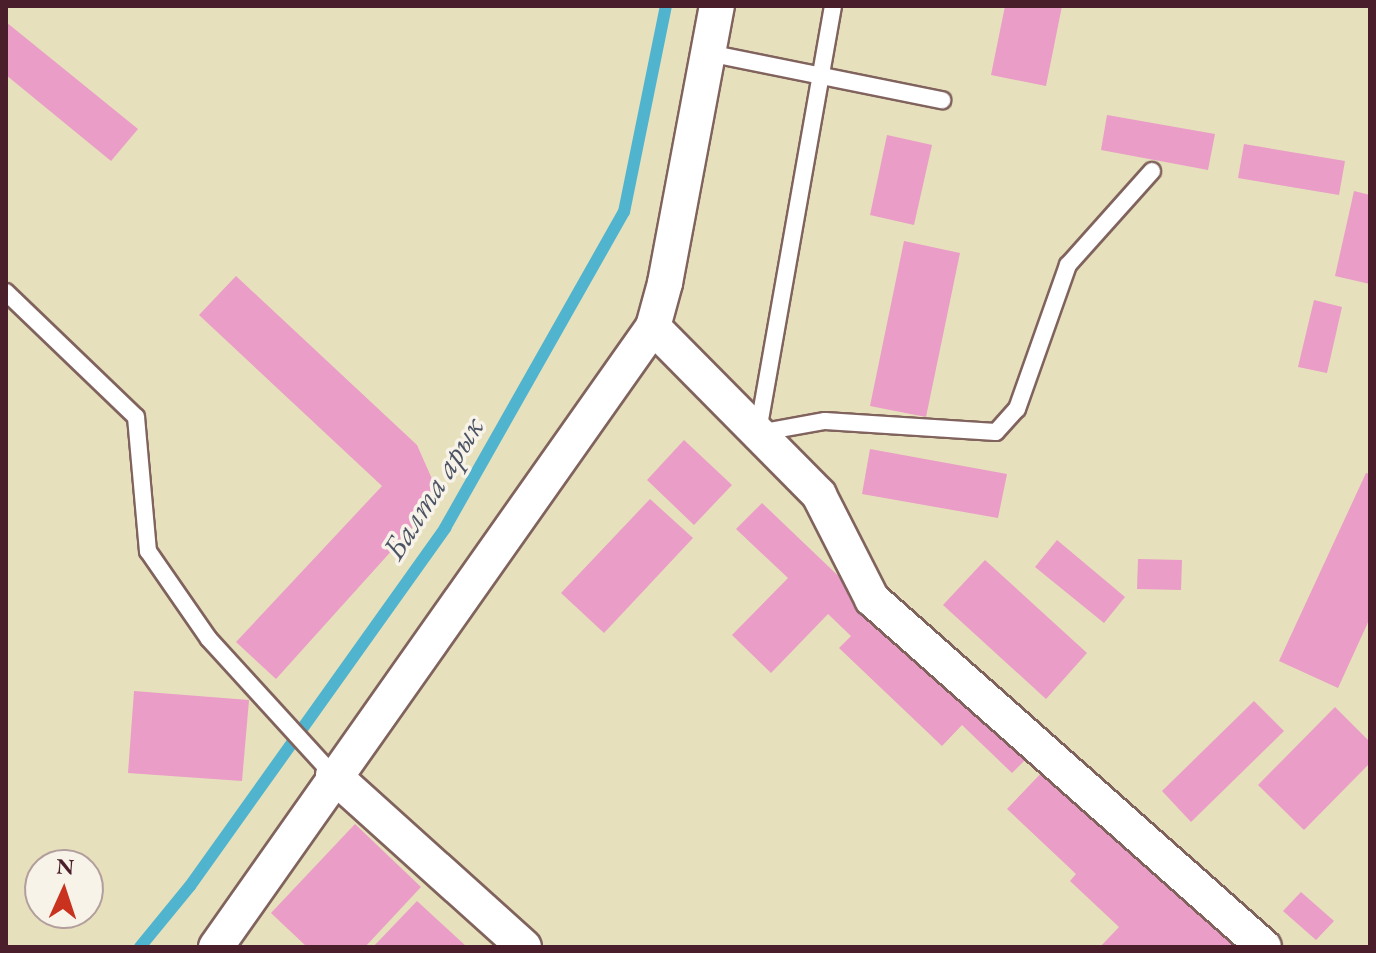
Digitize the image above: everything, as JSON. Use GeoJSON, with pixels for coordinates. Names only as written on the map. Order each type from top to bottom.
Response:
{"type":"FeatureCollection","features":[{"type":"Feature","properties":{"kind":"street"},"geometry":{"type":"LineString","coordinates":[[216,947],[333,775],[653,327],[665,283],[717,6]]}},
{"type":"Feature","properties":{"kind":"street"},"geometry":{"type":"LineString","coordinates":[[653,327],[819,495],[872,599],[1264,947]]}},
{"type":"Feature","properties":{"kind":"street"},"geometry":{"type":"LineString","coordinates":[[333,775],[524,947]]}},
{"type":"Feature","properties":{"kind":"lane"},"geometry":{"type":"LineString","coordinates":[[833,6],[758,433],[825,421],[996,432],[1017,409],[1068,265],[1152,171]]}},
{"type":"Feature","properties":{"kind":"lane"},"geometry":{"type":"LineString","coordinates":[[708,53],[942,100]]}},
{"type":"Feature","properties":{"kind":"lane"},"geometry":{"type":"LineString","coordinates":[[6,292],[136,417],[148,551],[209,639],[333,775]]}},
{"type":"Feature","properties":{"kind":"building"},"geometry":{"type":"Polygon","coordinates":[[[1005,6],[1062,6],[1046,86],[991,75],[1005,6]]]}},
{"type":"Feature","properties":{"kind":"building"},"geometry":{"type":"Polygon","coordinates":[[[6,22],[138,129],[111,161],[6,75],[6,22]]]}},
{"type":"Feature","properties":{"kind":"building"},"geometry":{"type":"Polygon","coordinates":[[[1107,115],[1215,134],[1208,170],[1101,150],[1107,115]]]}},
{"type":"Feature","properties":{"kind":"building"},"geometry":{"type":"Polygon","coordinates":[[[887,135],[932,145],[914,225],[870,215],[887,135]]]}},
{"type":"Feature","properties":{"kind":"building"},"geometry":{"type":"Polygon","coordinates":[[[1244,144],[1345,161],[1339,195],[1238,178],[1244,144]]]}},
{"type":"Feature","properties":{"kind":"building"},"geometry":{"type":"Polygon","coordinates":[[[1354,191],[1370,195],[1370,284],[1335,276],[1354,191]]]}},
{"type":"Feature","properties":{"kind":"building"},"geometry":{"type":"Polygon","coordinates":[[[904,241],[960,253],[926,417],[870,406],[904,241]]]}},
{"type":"Feature","properties":{"kind":"building"},"geometry":{"type":"Polygon","coordinates":[[[236,276],[417,445],[440,497],[276,679],[236,642],[382,486],[199,315],[236,276]]]}},
{"type":"Feature","properties":{"kind":"building"},"geometry":{"type":"Polygon","coordinates":[[[1314,300],[1342,307],[1327,373],[1298,367],[1314,300]]]}},
{"type":"Feature","properties":{"kind":"building"},"geometry":{"type":"Polygon","coordinates":[[[684,440],[732,485],[694,525],[647,480],[684,440]]]}},
{"type":"Feature","properties":{"kind":"building"},"geometry":{"type":"Polygon","coordinates":[[[870,449],[1007,474],[998,518],[862,494],[870,449]]]}},
{"type":"Feature","properties":{"kind":"building"},"geometry":{"type":"Polygon","coordinates":[[[1366,473],[1370,474],[1370,618],[1338,688],[1279,661],[1366,473]]]}},
{"type":"Feature","properties":{"kind":"building"},"geometry":{"type":"Polygon","coordinates":[[[650,499],[693,538],[604,633],[561,593],[650,499]]]}},
{"type":"Feature","properties":{"kind":"building"},"geometry":{"type":"Polygon","coordinates":[[[762,503],[1028,757],[1012,773],[962,725],[942,746],[839,648],[851,636],[828,614],[771,673],[732,635],[788,578],[736,529],[762,503]]]}},
{"type":"Feature","properties":{"kind":"building"},"geometry":{"type":"Polygon","coordinates":[[[1057,540],[1125,597],[1104,623],[1035,567],[1057,540]]]}},
{"type":"Feature","properties":{"kind":"building"},"geometry":{"type":"Polygon","coordinates":[[[1138,559],[1182,560],[1181,590],[1137,589],[1138,559]]]}},
{"type":"Feature","properties":{"kind":"building"},"geometry":{"type":"Polygon","coordinates":[[[985,560],[1087,653],[1046,699],[943,605],[985,560]]]}},
{"type":"Feature","properties":{"kind":"building"},"geometry":{"type":"Polygon","coordinates":[[[134,691],[249,700],[242,781],[128,773],[134,691]]]}},
{"type":"Feature","properties":{"kind":"building"},"geometry":{"type":"Polygon","coordinates":[[[1254,701],[1284,731],[1191,822],[1162,791],[1254,701]]]}},
{"type":"Feature","properties":{"kind":"building"},"geometry":{"type":"Polygon","coordinates":[[[1335,707],[1370,742],[1370,763],[1304,830],[1258,785],[1335,707]]]}},
{"type":"Feature","properties":{"kind":"building"},"geometry":{"type":"Polygon","coordinates":[[[1046,768],[1235,947],[1100,947],[1119,927],[1070,881],[1076,874],[1007,809],[1046,768]]]}},
{"type":"Feature","properties":{"kind":"building"},"geometry":{"type":"Polygon","coordinates":[[[355,824],[421,887],[365,947],[307,947],[271,913],[355,824]]]}},
{"type":"Feature","properties":{"kind":"building"},"geometry":{"type":"Polygon","coordinates":[[[1301,892],[1334,921],[1316,940],[1283,911],[1301,892]]]}},
{"type":"Feature","properties":{"kind":"building"},"geometry":{"type":"Polygon","coordinates":[[[417,901],[467,947],[373,947],[417,901]]]}},
{"type":"Feature","properties":{"kind":"waterway","name":"Балта арык"},"geometry":{"type":"LineString","coordinates":[[140,947],[190,886],[445,528],[624,212],[666,6]]}}]}
